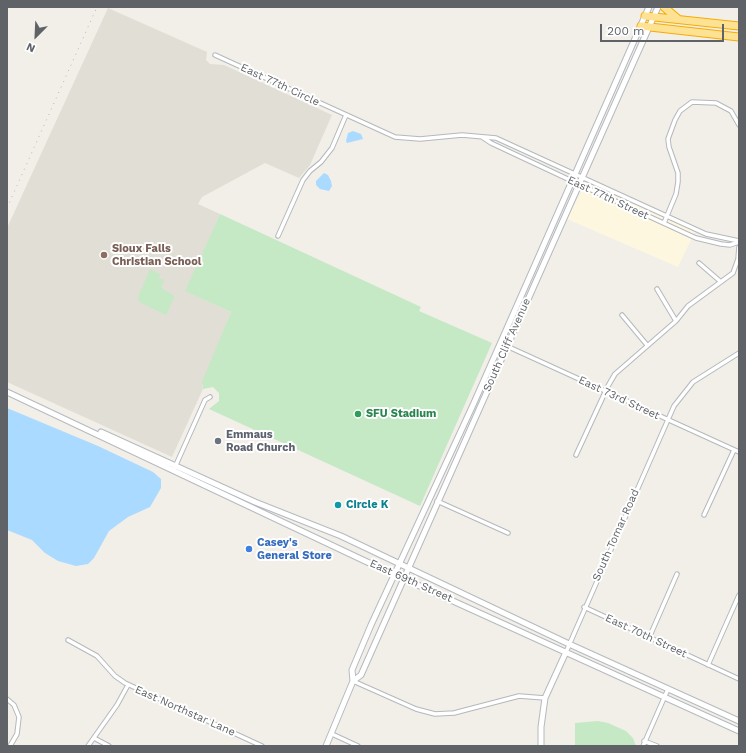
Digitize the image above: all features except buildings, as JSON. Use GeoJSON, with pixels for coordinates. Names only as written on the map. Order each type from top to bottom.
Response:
{"type":"FeatureCollection","features":[{"type":"Feature","properties":{"kind":"highway"},"geometry":{"type":"LineString","coordinates":[[664,7],[668,13],[680,20]]}},
{"type":"Feature","properties":{"kind":"highway"},"geometry":{"type":"LineString","coordinates":[[645,16],[739,26]]}},
{"type":"Feature","properties":{"kind":"highway"},"geometry":{"type":"LineString","coordinates":[[641,26],[739,37]]}},
{"type":"Feature","properties":{"kind":"main road","name":"South Cliff Avenue"},"geometry":{"type":"LineString","coordinates":[[326,746],[353,681],[352,670],[500,343],[649,7]]}},
{"type":"Feature","properties":{"kind":"main road","name":"South Cliff Avenue"},"geometry":{"type":"LineString","coordinates":[[353,681],[361,675],[658,7]]}},
{"type":"Feature","properties":{"kind":"main road","name":"East 69th Street"},"geometry":{"type":"LineString","coordinates":[[7,392],[85,427],[173,471],[395,574],[739,731]]}},
{"type":"Feature","properties":{"kind":"main road","name":"East 69th Street"},"geometry":{"type":"LineString","coordinates":[[85,427],[112,436],[255,502],[341,536],[569,644],[739,721]]}},
{"type":"Feature","properties":{"kind":"main road","name":"South Tomar Road"},"geometry":{"type":"LineString","coordinates":[[541,746],[541,719],[545,698],[566,652]]}},
{"type":"Feature","properties":{"kind":"street","name":"East 77th Circle"},"geometry":{"type":"LineString","coordinates":[[215,55],[346,115]]}},
{"type":"Feature","properties":{"kind":"street"},"geometry":{"type":"LineString","coordinates":[[664,223],[676,194],[678,182],[678,173],[669,147],[668,139],[680,111],[692,102],[716,103],[731,111],[739,125]]}},
{"type":"Feature","properties":{"kind":"street","name":"East 77th Street"},"geometry":{"type":"LineString","coordinates":[[346,115],[395,137],[420,139],[462,135],[491,136],[501,139],[706,234],[739,242]]}},
{"type":"Feature","properties":{"kind":"street"},"geometry":{"type":"LineString","coordinates":[[278,236],[303,180],[310,171],[321,162],[332,148],[346,115]]}},
{"type":"Feature","properties":{"kind":"street","name":"East 77th Street"},"geometry":{"type":"LineString","coordinates":[[481,136],[492,143],[579,185],[664,223],[711,242],[730,245],[739,242]]}},
{"type":"Feature","properties":{"kind":"street"},"geometry":{"type":"LineString","coordinates":[[576,455],[610,382],[622,367],[676,321],[688,306],[733,273],[736,267],[739,247]]}},
{"type":"Feature","properties":{"kind":"street"},"geometry":{"type":"LineString","coordinates":[[699,263],[721,282]]}},
{"type":"Feature","properties":{"kind":"street"},"geometry":{"type":"LineString","coordinates":[[657,289],[676,321]]}},
{"type":"Feature","properties":{"kind":"street"},"geometry":{"type":"LineString","coordinates":[[622,314],[647,345]]}},
{"type":"Feature","properties":{"kind":"street","name":"East 73rd Street"},"geometry":{"type":"LineString","coordinates":[[500,343],[739,452]]}},
{"type":"Feature","properties":{"kind":"street","name":"South Tomar Road"},"geometry":{"type":"LineString","coordinates":[[566,652],[584,607],[668,420],[682,393],[693,382],[739,353]]}},
{"type":"Feature","properties":{"kind":"street"},"geometry":{"type":"LineString","coordinates":[[173,471],[205,400],[210,397]]}},
{"type":"Feature","properties":{"kind":"street"},"geometry":{"type":"LineString","coordinates":[[704,515],[734,450]]}},
{"type":"Feature","properties":{"kind":"street"},"geometry":{"type":"LineString","coordinates":[[438,502],[508,533]]}},
{"type":"Feature","properties":{"kind":"street"},"geometry":{"type":"LineString","coordinates":[[649,638],[677,574]]}},
{"type":"Feature","properties":{"kind":"street"},"geometry":{"type":"LineString","coordinates":[[708,665],[739,595]]}},
{"type":"Feature","properties":{"kind":"street","name":"East 70th Street"},"geometry":{"type":"LineString","coordinates":[[584,607],[739,679]]}},
{"type":"Feature","properties":{"kind":"street","name":"East Northstar Lane"},"geometry":{"type":"LineString","coordinates":[[68,640],[97,656],[115,676],[128,685],[262,746]]}},
{"type":"Feature","properties":{"kind":"street"},"geometry":{"type":"LineString","coordinates":[[353,681],[416,710],[435,714],[454,713],[519,696],[545,698]]}},
{"type":"Feature","properties":{"kind":"street"},"geometry":{"type":"LineString","coordinates":[[88,746],[128,685]]}},
{"type":"Feature","properties":{"kind":"street"},"geometry":{"type":"LineString","coordinates":[[642,746],[668,689]]}},
{"type":"Feature","properties":{"kind":"street"},"geometry":{"type":"LineString","coordinates":[[7,699],[14,705],[19,717],[17,734],[10,746]]}},
{"type":"Feature","properties":{"kind":"street"},"geometry":{"type":"LineString","coordinates":[[332,734],[358,746]]}},
{"type":"Feature","properties":{"kind":"street"},"geometry":{"type":"LineString","coordinates":[[94,738],[109,746]]}},
{"type":"Feature","properties":{"kind":"street"},"geometry":{"type":"LineString","coordinates":[[644,742],[657,746]]}},
{"type":"Feature","properties":{"kind":"shaded area","name":"Sioux Falls Christian School"},"geometry":{"type":"Polygon","coordinates":[[[108,8],[207,52],[206,60],[210,64],[224,65],[332,115],[310,165],[299,178],[265,163],[202,197],[198,204],[220,214],[186,291],[231,312],[202,386],[203,389],[172,457],[7,382],[7,228],[108,8]]]}},
{"type":"Feature","properties":{"kind":"shaded area"},"geometry":{"type":"Polygon","coordinates":[[[587,181],[696,229],[678,267],[567,219],[587,181]]]}},
{"type":"Feature","properties":{"kind":"green space"},"geometry":{"type":"Polygon","coordinates":[[[220,214],[421,307],[419,311],[492,343],[420,506],[209,409],[219,401],[219,393],[213,387],[203,389],[202,382],[231,312],[185,291],[220,214]]]}},
{"type":"Feature","properties":{"kind":"green space"},"geometry":{"type":"Polygon","coordinates":[[[150,269],[160,274],[159,278],[164,280],[161,288],[173,295],[174,298],[166,315],[139,302],[138,297],[150,269]]]}},
{"type":"Feature","properties":{"kind":"green space"},"geometry":{"type":"Polygon","coordinates":[[[598,721],[608,723],[626,731],[633,738],[636,746],[575,746],[575,723],[598,721]]]}},
{"type":"Feature","properties":{"kind":"water"},"geometry":{"type":"Polygon","coordinates":[[[353,131],[361,134],[363,139],[347,143],[348,133],[353,131]]]}},
{"type":"Feature","properties":{"kind":"water"},"geometry":{"type":"Polygon","coordinates":[[[324,173],[328,175],[331,181],[332,186],[329,191],[320,189],[316,185],[316,181],[324,173]]]}},
{"type":"Feature","properties":{"kind":"water"},"geometry":{"type":"Polygon","coordinates":[[[7,408],[98,446],[153,472],[161,479],[161,488],[150,507],[128,517],[109,531],[94,558],[88,564],[76,566],[58,561],[45,553],[32,540],[7,530],[7,408]]]}},
{"type":"Feature","properties":{"kind":"railway"},"geometry":{"type":"LineString","coordinates":[[7,208],[97,7]]}},
{"type":"Feature","properties":{"kind":"place","name":"Sioux Falls Christian School"},"geometry":{"type":"Point","coordinates":[104,255]}},
{"type":"Feature","properties":{"kind":"place","name":"SFU Stadium"},"geometry":{"type":"Point","coordinates":[358,414]}},
{"type":"Feature","properties":{"kind":"place","name":"Emmaus Road Church"},"geometry":{"type":"Point","coordinates":[218,441]}},
{"type":"Feature","properties":{"kind":"place","name":"Circle K"},"geometry":{"type":"Point","coordinates":[338,505]}},
{"type":"Feature","properties":{"kind":"place","name":"Casey's General Store"},"geometry":{"type":"Point","coordinates":[249,549]}}]}
